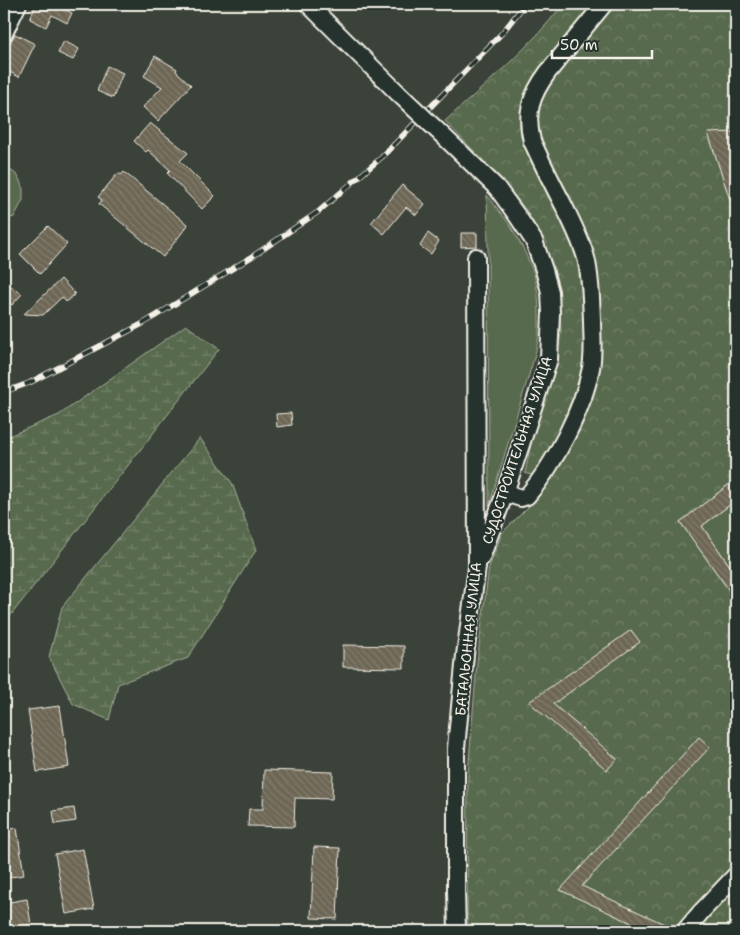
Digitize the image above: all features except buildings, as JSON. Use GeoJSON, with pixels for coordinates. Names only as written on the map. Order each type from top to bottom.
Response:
{"type":"FeatureCollection","features":[{"type":"Feature","properties":{"kind":"street"},"geometry":{"type":"LineString","coordinates":[[4,33],[18,4]]}},
{"type":"Feature","properties":{"kind":"street","name":"СУДОСТРОИТЕЛЬНАЯ УЛИЦА"},"geometry":{"type":"LineString","coordinates":[[308,4],[497,188],[534,242],[544,270],[550,292],[549,359],[505,493],[477,567]]}},
{"type":"Feature","properties":{"kind":"street"},"geometry":{"type":"LineString","coordinates":[[505,493],[521,498],[527,496],[553,460],[580,405],[591,368],[591,301],[586,258],[574,228],[532,141],[528,119],[530,106],[539,84],[604,4]]}},
{"type":"Feature","properties":{"kind":"street","name":"БАТАЛЬОННАЯ УЛИЦА"},"geometry":{"type":"LineString","coordinates":[[457,931],[456,755],[465,655],[477,567],[476,257]]}},
{"type":"Feature","properties":{"kind":"street"},"geometry":{"type":"LineString","coordinates":[[686,931],[736,875]]}},
{"type":"Feature","properties":{"kind":"green space"},"geometry":{"type":"Polygon","coordinates":[[[563,4],[599,4],[524,106],[569,226],[584,274],[588,342],[580,390],[546,460],[533,475],[525,473],[534,429],[557,358],[561,333],[559,291],[553,266],[541,236],[526,210],[502,180],[445,121],[522,51],[563,4]]]}},
{"type":"Feature","properties":{"kind":"green space"},"geometry":{"type":"Polygon","coordinates":[[[609,4],[736,4],[736,479],[680,522],[736,600],[736,931],[469,931],[467,919],[468,774],[477,662],[489,567],[502,533],[531,504],[559,459],[570,437],[596,305],[536,137],[536,101],[609,4]]]}},
{"type":"Feature","properties":{"kind":"green space"},"geometry":{"type":"Polygon","coordinates":[[[4,165],[18,176],[23,189],[23,200],[14,217],[4,220],[4,165]]]}},
{"type":"Feature","properties":{"kind":"green space"},"geometry":{"type":"Polygon","coordinates":[[[487,195],[510,225],[523,248],[534,273],[539,313],[539,335],[535,355],[489,506],[488,247],[487,195]]]}},
{"type":"Feature","properties":{"kind":"green space"},"geometry":{"type":"Polygon","coordinates":[[[186,325],[219,349],[4,624],[4,438],[59,415],[186,325]]]}},
{"type":"Feature","properties":{"kind":"green space"},"geometry":{"type":"Polygon","coordinates":[[[200,438],[232,483],[256,550],[188,658],[118,684],[109,720],[73,704],[49,657],[62,607],[200,438]]]}},
{"type":"Feature","properties":{"kind":"green space"},"geometry":{"type":"Polygon","coordinates":[[[736,500],[736,575],[702,526],[736,500]]]}},
{"type":"Feature","properties":{"kind":"railway"},"geometry":{"type":"LineString","coordinates":[[4,392],[29,383],[144,323],[253,256],[318,212],[382,157],[502,33],[525,4]]}}]}
